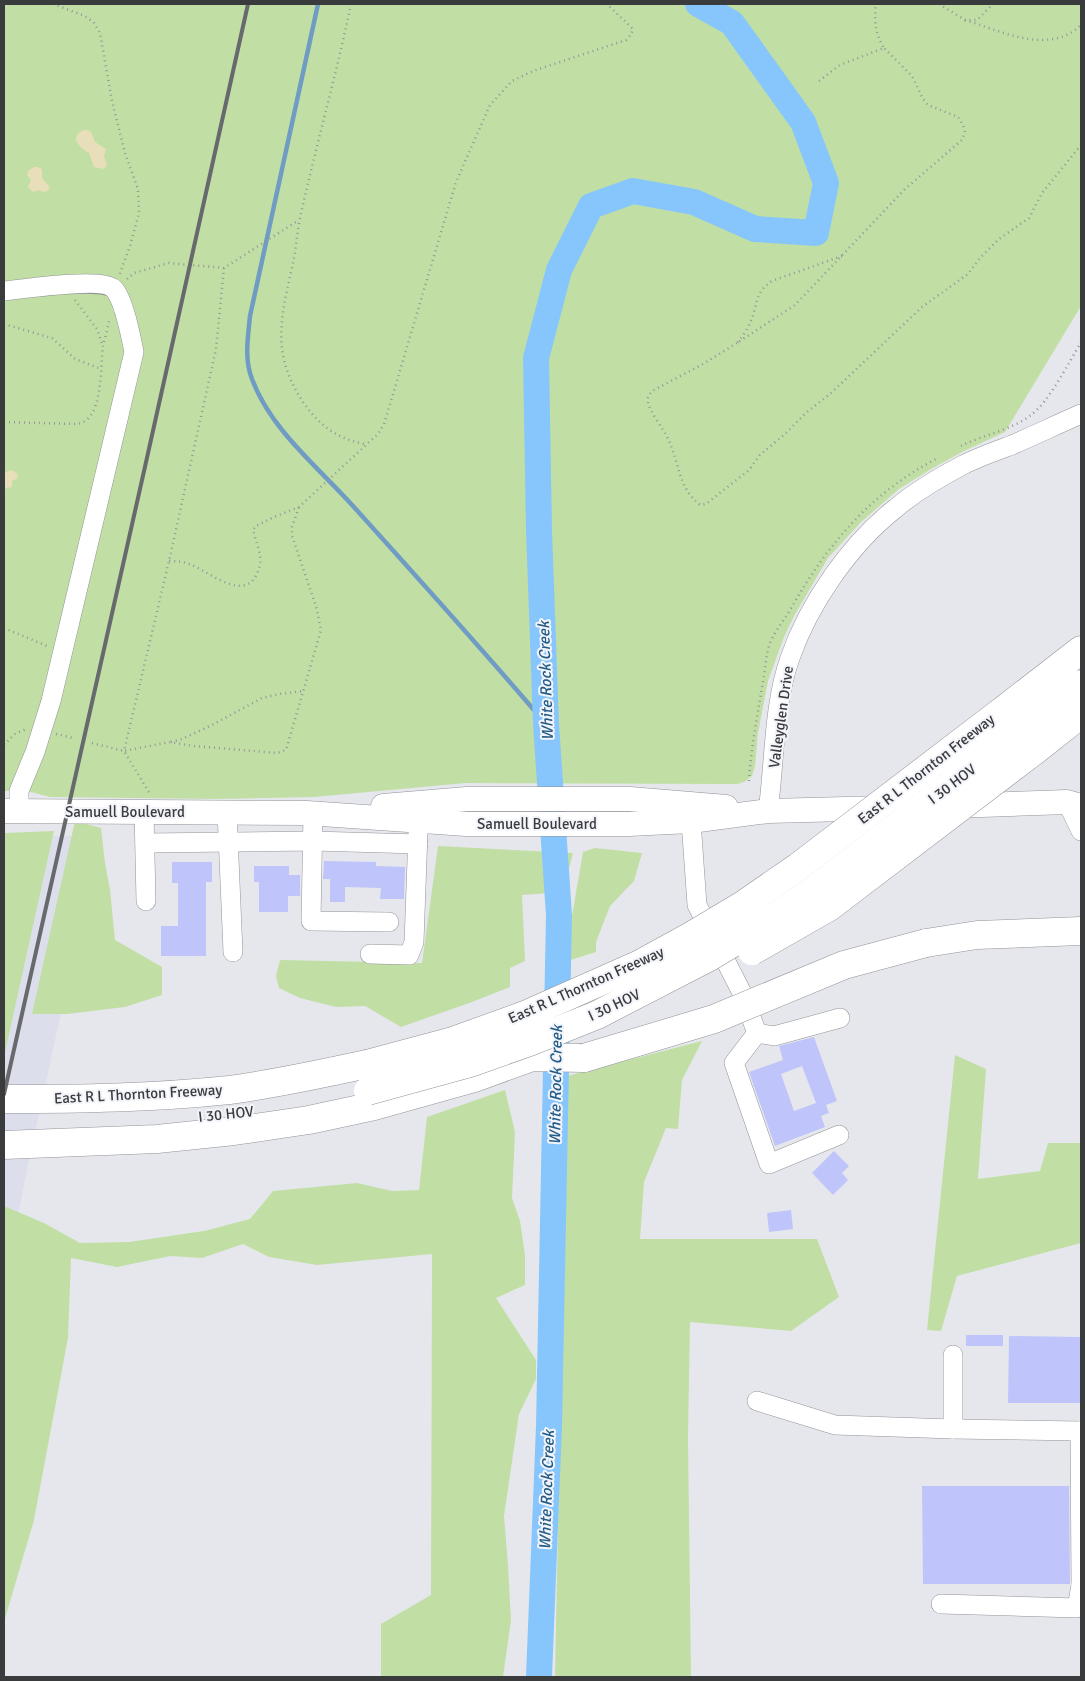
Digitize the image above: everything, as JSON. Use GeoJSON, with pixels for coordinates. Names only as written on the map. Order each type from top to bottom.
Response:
{"type":"FeatureCollection","features":[{"type":"Feature","properties":{"kind":"highway","name":"East R L Thornton Freeway"},"geometry":{"type":"LineString","coordinates":[[4,1099],[58,1123],[157,1139],[234,1131],[309,1120],[453,1041],[525,1015],[640,964],[743,905],[798,867],[1081,650]]}},
{"type":"Feature","properties":{"kind":"highway","name":"I 30 HOV"},"geometry":{"type":"LineString","coordinates":[[370,1087],[470,1063],[532,1041],[597,1014],[711,956],[764,924],[1027,742],[1081,684]]}},
{"type":"Feature","properties":{"kind":"highway","name":"East R L Thornton Freeway"},"geometry":{"type":"LineString","coordinates":[[4,1145],[58,1123],[158,1096],[230,1090],[306,1078],[370,1087],[474,1078],[532,1057],[662,1000],[829,907],[1027,742],[1081,714]]}},
{"type":"Feature","properties":{"kind":"highway"},"geometry":{"type":"LineString","coordinates":[[532,1057],[584,1058],[663,1036],[730,1013],[844,965],[926,943],[977,935],[1081,931]]}},
{"type":"Feature","properties":{"kind":"highway"},"geometry":{"type":"LineString","coordinates":[[4,1126],[58,1123]]}},
{"type":"Feature","properties":{"kind":"main road","name":"Samuell Boulevard"},"geometry":{"type":"LineString","coordinates":[[310,813],[467,799],[630,799],[768,811]]}},
{"type":"Feature","properties":{"kind":"main road","name":"Samuell Boulevard"},"geometry":{"type":"LineString","coordinates":[[11,812],[310,813],[466,824],[629,824],[691,822],[768,811],[1077,801]]}},
{"type":"Feature","properties":{"kind":"street"},"geometry":{"type":"LineString","coordinates":[[4,291],[95,284],[114,289],[129,326],[134,352],[51,701],[11,812]]}},
{"type":"Feature","properties":{"kind":"street","name":"Valleyglen Drive"},"geometry":{"type":"LineString","coordinates":[[768,811],[782,691],[790,658],[805,623],[845,561],[869,532],[896,507],[930,484],[964,464],[1081,414]]}},
{"type":"Feature","properties":{"kind":"street"},"geometry":{"type":"LineString","coordinates":[[1077,801],[1081,831]]}},
{"type":"Feature","properties":{"kind":"street"},"geometry":{"type":"LineString","coordinates":[[146,901],[145,843],[152,812]]}},
{"type":"Feature","properties":{"kind":"street"},"geometry":{"type":"LineString","coordinates":[[227,812],[233,952]]}},
{"type":"Feature","properties":{"kind":"street"},"geometry":{"type":"LineString","coordinates":[[310,813],[312,841],[311,921],[389,922]]}},
{"type":"Feature","properties":{"kind":"street"},"geometry":{"type":"LineString","coordinates":[[370,954],[410,954],[414,942],[418,821]]}},
{"type":"Feature","properties":{"kind":"street"},"geometry":{"type":"LineString","coordinates":[[691,822],[697,905],[741,991],[757,1033]]}},
{"type":"Feature","properties":{"kind":"street"},"geometry":{"type":"LineString","coordinates":[[145,843],[312,841],[418,844]]}},
{"type":"Feature","properties":{"kind":"street"},"geometry":{"type":"LineString","coordinates":[[757,1033],[774,1036],[840,1018]]}},
{"type":"Feature","properties":{"kind":"street"},"geometry":{"type":"LineString","coordinates":[[757,1033],[734,1063],[769,1164],[839,1135]]}},
{"type":"Feature","properties":{"kind":"street"},"geometry":{"type":"LineString","coordinates":[[953,1355],[953,1429]]}},
{"type":"Feature","properties":{"kind":"street"},"geometry":{"type":"LineString","coordinates":[[757,1401],[835,1425],[953,1429],[1081,1430],[1081,1585],[1077,1608],[941,1604]]}},
{"type":"Feature","properties":{"kind":"path"},"geometry":{"type":"LineString","coordinates":[[53,4],[85,16],[94,23],[100,33],[112,101],[125,153],[138,189],[139,213],[136,227],[114,289]]}},
{"type":"Feature","properties":{"kind":"path"},"geometry":{"type":"LineString","coordinates":[[352,4],[300,220],[281,326],[282,350],[287,370],[310,411],[317,420],[338,436],[367,445]]}},
{"type":"Feature","properties":{"kind":"path"},"geometry":{"type":"LineString","coordinates":[[170,561],[181,561],[193,565],[230,585],[239,587],[247,584],[253,580],[261,563],[253,530],[256,526],[299,507],[378,434],[384,424],[456,182],[490,105],[512,81],[534,71],[617,44],[632,35],[634,29],[608,4]]}},
{"type":"Feature","properties":{"kind":"path"},"geometry":{"type":"LineString","coordinates":[[876,4],[874,17],[876,35],[884,48],[912,76],[928,105],[958,118],[965,132],[962,140],[905,189],[795,305],[696,368],[652,391],[648,396],[650,409],[670,441],[680,477],[686,490],[700,505],[706,504],[749,470],[760,455],[786,433],[806,412],[830,394],[922,306],[968,274],[980,258],[999,239],[1029,218],[1042,193],[1081,146]]}},
{"type":"Feature","properties":{"kind":"path"},"geometry":{"type":"LineString","coordinates":[[939,4],[965,20],[1031,40],[1050,40],[1068,35],[1081,25]]}},
{"type":"Feature","properties":{"kind":"path"},"geometry":{"type":"LineString","coordinates":[[965,20],[977,20],[992,4]]}},
{"type":"Feature","properties":{"kind":"path"},"geometry":{"type":"LineString","coordinates":[[818,81],[840,65],[884,48]]}},
{"type":"Feature","properties":{"kind":"path"},"geometry":{"type":"LineString","coordinates":[[114,289],[134,273],[169,263],[224,268],[300,220]]}},
{"type":"Feature","properties":{"kind":"path"},"geometry":{"type":"LineString","coordinates":[[737,343],[751,321],[756,299],[765,285],[842,256]]}},
{"type":"Feature","properties":{"kind":"path"},"geometry":{"type":"LineString","coordinates":[[152,812],[124,751],[170,561],[216,349],[224,268]]}},
{"type":"Feature","properties":{"kind":"path"},"geometry":{"type":"LineString","coordinates":[[63,285],[97,329],[103,346]]}},
{"type":"Feature","properties":{"kind":"path"},"geometry":{"type":"LineString","coordinates":[[4,422],[82,424],[87,420],[94,408],[98,394],[103,346],[110,318]]}},
{"type":"Feature","properties":{"kind":"path"},"geometry":{"type":"LineString","coordinates":[[4,324],[52,338],[74,359],[101,369]]}},
{"type":"Feature","properties":{"kind":"path"},"geometry":{"type":"LineString","coordinates":[[169,742],[203,747],[277,753],[288,748],[321,630],[316,606],[292,536],[292,527],[299,507]]}},
{"type":"Feature","properties":{"kind":"path"},"geometry":{"type":"LineString","coordinates":[[4,628],[62,652]]}},
{"type":"Feature","properties":{"kind":"path"},"geometry":{"type":"LineString","coordinates":[[92,743],[124,751],[182,739],[262,698],[304,691]]}},
{"type":"Feature","properties":{"kind":"path"},"geometry":{"type":"LineString","coordinates":[[4,745],[15,734],[24,729],[42,730]]}},
{"type":"Feature","properties":{"kind":"shaded area"},"geometry":{"type":"Polygon","coordinates":[[[24,836],[99,836],[25,1179],[4,1291],[4,849],[24,836]]]}},
{"type":"Feature","properties":{"kind":"green space"},"geometry":{"type":"Polygon","coordinates":[[[4,4],[1081,4],[1081,306],[1005,432],[964,451],[899,489],[861,522],[828,558],[784,637],[768,681],[758,733],[755,766],[752,776],[744,782],[737,784],[466,783],[314,797],[216,799],[50,797],[27,791],[4,791],[4,4]]]}},
{"type":"Feature","properties":{"kind":"green space"},"geometry":{"type":"Polygon","coordinates":[[[75,821],[101,828],[115,940],[162,967],[162,995],[125,1007],[67,1014],[32,1014],[75,821]]]}},
{"type":"Feature","properties":{"kind":"green space"},"geometry":{"type":"Polygon","coordinates":[[[54,831],[4,1057],[4,833],[54,831]]]}},
{"type":"Feature","properties":{"kind":"green space"},"geometry":{"type":"Polygon","coordinates":[[[438,846],[573,853],[563,892],[522,895],[525,961],[510,968],[510,987],[401,1027],[365,1006],[336,1007],[300,998],[279,988],[276,976],[280,960],[422,963],[438,846]]]}},
{"type":"Feature","properties":{"kind":"green space"},"geometry":{"type":"Polygon","coordinates":[[[595,848],[642,853],[634,881],[610,906],[596,942],[596,952],[564,962],[583,852],[595,848]]]}},
{"type":"Feature","properties":{"kind":"green space"},"geometry":{"type":"Polygon","coordinates":[[[702,1041],[682,1080],[678,1129],[666,1128],[644,1182],[640,1239],[817,1239],[839,1297],[791,1331],[690,1322],[688,1437],[691,1677],[555,1677],[567,1076],[702,1041]]]}},
{"type":"Feature","properties":{"kind":"green space"},"geometry":{"type":"Polygon","coordinates":[[[955,1055],[986,1069],[978,1179],[1040,1171],[1048,1143],[1081,1143],[1081,1243],[957,1276],[941,1331],[927,1330],[955,1055]]]}},
{"type":"Feature","properties":{"kind":"green space"},"geometry":{"type":"Polygon","coordinates":[[[505,1090],[515,1132],[512,1198],[520,1221],[525,1255],[525,1285],[496,1298],[536,1360],[536,1379],[519,1414],[504,1516],[511,1620],[503,1677],[381,1677],[381,1624],[431,1595],[432,1254],[317,1265],[269,1257],[243,1244],[202,1258],[170,1256],[117,1267],[71,1258],[68,1338],[34,1520],[4,1622],[4,1206],[44,1223],[80,1243],[129,1242],[204,1231],[250,1219],[273,1191],[357,1183],[392,1191],[419,1190],[427,1117],[505,1090]]]}},
{"type":"Feature","properties":{"kind":"sand"},"geometry":{"type":"Polygon","coordinates":[[[84,130],[91,132],[95,142],[106,149],[104,157],[107,165],[104,169],[94,167],[89,153],[77,142],[77,136],[84,130]]]}},
{"type":"Feature","properties":{"kind":"sand"},"geometry":{"type":"Polygon","coordinates":[[[34,167],[42,169],[42,178],[50,187],[48,191],[38,190],[33,192],[28,187],[31,180],[27,175],[28,171],[34,167]]]}},
{"type":"Feature","properties":{"kind":"sand"},"geometry":{"type":"Polygon","coordinates":[[[11,470],[17,473],[18,478],[12,481],[12,487],[6,488],[4,492],[4,473],[11,470]]]}},
{"type":"Feature","properties":{"kind":"building"},"geometry":{"type":"Polygon","coordinates":[[[324,861],[376,862],[376,866],[405,867],[404,899],[380,899],[381,888],[345,887],[345,902],[330,902],[330,879],[323,879],[324,861]]]}},
{"type":"Feature","properties":{"kind":"building"},"geometry":{"type":"Polygon","coordinates":[[[172,862],[212,862],[212,882],[206,882],[206,956],[161,956],[161,926],[178,926],[178,883],[172,883],[172,862]]]}},
{"type":"Feature","properties":{"kind":"building"},"geometry":{"type":"Polygon","coordinates":[[[254,866],[289,866],[289,875],[300,875],[300,896],[288,896],[288,912],[259,912],[259,882],[254,882],[254,866]]]}},
{"type":"Feature","properties":{"kind":"building"},"geometry":{"type":"Polygon","coordinates":[[[814,1037],[837,1101],[826,1105],[829,1113],[821,1116],[825,1127],[775,1146],[749,1072],[783,1060],[779,1046],[814,1037]],[[802,1066],[781,1074],[794,1111],[816,1103],[802,1066]]]}},
{"type":"Feature","properties":{"kind":"building"},"geometry":{"type":"Polygon","coordinates":[[[834,1151],[849,1166],[842,1173],[848,1180],[833,1195],[812,1173],[834,1151]]]}},
{"type":"Feature","properties":{"kind":"building"},"geometry":{"type":"Polygon","coordinates":[[[791,1210],[793,1229],[769,1232],[767,1213],[791,1210]]]}},
{"type":"Feature","properties":{"kind":"building"},"geometry":{"type":"Polygon","coordinates":[[[966,1335],[1003,1335],[1003,1346],[966,1346],[966,1335]]]}},
{"type":"Feature","properties":{"kind":"building"},"geometry":{"type":"Polygon","coordinates":[[[1009,1336],[1081,1337],[1081,1403],[1008,1403],[1009,1336]]]}},
{"type":"Feature","properties":{"kind":"building"},"geometry":{"type":"Polygon","coordinates":[[[922,1486],[1069,1486],[1070,1584],[923,1584],[922,1486]]]}},
{"type":"Feature","properties":{"kind":"waterway"},"geometry":{"type":"LineString","coordinates":[[318,4],[250,316],[247,348],[248,364],[252,379],[260,397],[283,431],[402,560],[546,724]]}},
{"type":"Feature","properties":{"kind":"waterway","name":"White Rock Creek"},"geometry":{"type":"LineString","coordinates":[[539,1677],[549,1426],[559,915],[546,724],[539,530],[536,358],[559,270],[591,206],[633,191],[694,202],[755,229],[816,233],[826,183],[803,122],[732,23],[698,4]]}},
{"type":"Feature","properties":{"kind":"railway"},"geometry":{"type":"LineString","coordinates":[[4,1094],[248,4]]}}]}
